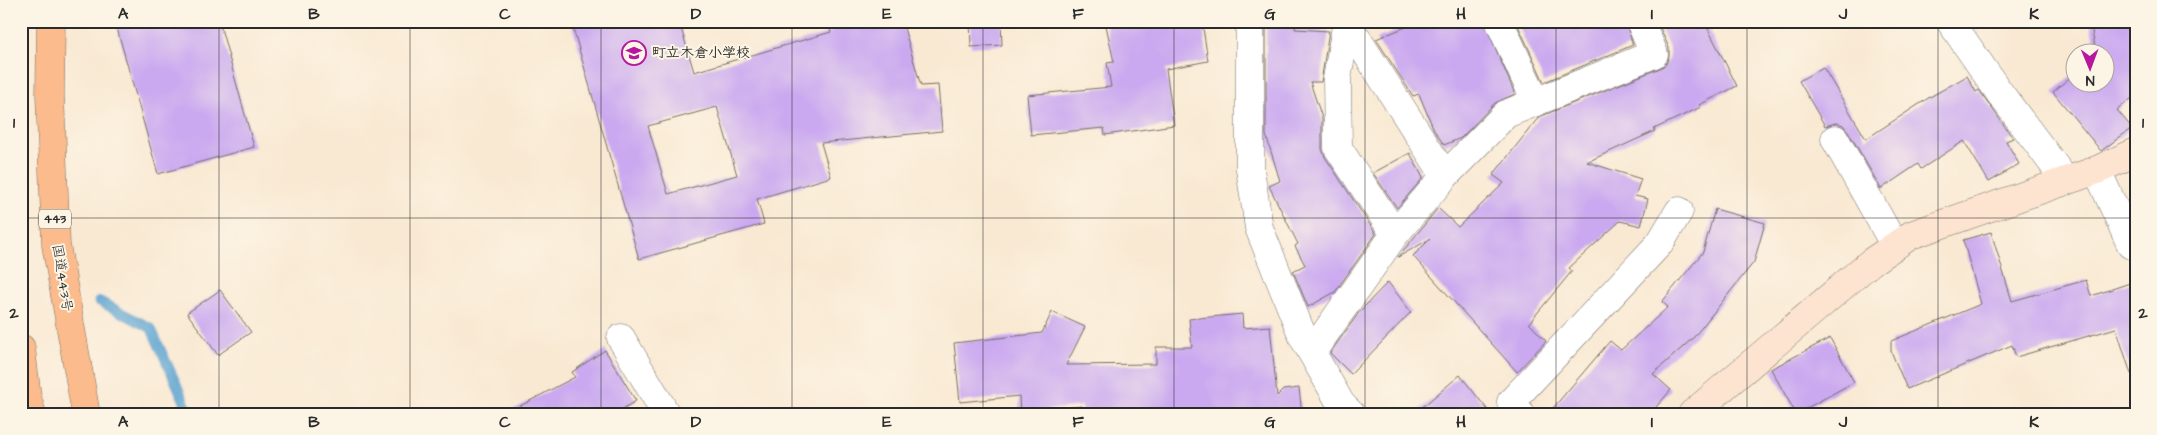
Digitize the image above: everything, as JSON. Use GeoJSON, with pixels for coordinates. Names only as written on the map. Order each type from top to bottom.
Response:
{"type":"FeatureCollection","features":[{"type":"Feature","properties":{"kind":"highway","name":"国道443号"},"geometry":{"type":"LineString","coordinates":[[51,21],[50,95],[56,245],[86,414]]}},
{"type":"Feature","properties":{"kind":"highway"},"geometry":{"type":"LineString","coordinates":[[21,348],[27,397],[32,414]]}},
{"type":"Feature","properties":{"kind":"street"},"geometry":{"type":"LineString","coordinates":[[1250,21],[1250,169],[1259,228],[1303,337],[1341,404],[1350,414]]}},
{"type":"Feature","properties":{"kind":"street"},"geometry":{"type":"LineString","coordinates":[[1499,21],[1536,102]]}},
{"type":"Feature","properties":{"kind":"street"},"geometry":{"type":"LineString","coordinates":[[1312,352],[1395,234],[1445,176],[1506,114],[1654,54],[1640,21]]}},
{"type":"Feature","properties":{"kind":"street"},"geometry":{"type":"LineString","coordinates":[[1950,21],[1999,92],[2081,175]]}},
{"type":"Feature","properties":{"kind":"street"},"geometry":{"type":"LineString","coordinates":[[1968,21],[2131,245]]}},
{"type":"Feature","properties":{"kind":"street"},"geometry":{"type":"LineString","coordinates":[[1347,22],[1337,79],[1338,148],[1395,234]]}},
{"type":"Feature","properties":{"kind":"street"},"geometry":{"type":"LineString","coordinates":[[1347,22],[1445,176]]}},
{"type":"Feature","properties":{"kind":"street"},"geometry":{"type":"LineString","coordinates":[[1835,139],[1895,246]]}},
{"type":"Feature","properties":{"kind":"street"},"geometry":{"type":"LineString","coordinates":[[1692,414],[1871,262],[1911,235],[2081,175],[2136,152]]}},
{"type":"Feature","properties":{"kind":"street"},"geometry":{"type":"LineString","coordinates":[[1521,414],[1511,402],[1660,244],[1679,211]]}},
{"type":"Feature","properties":{"kind":"street"},"geometry":{"type":"LineString","coordinates":[[621,338],[666,414]]}},
{"type":"Feature","properties":{"kind":"building"},"geometry":{"type":"Polygon","coordinates":[[[115,21],[219,21],[254,147],[158,174],[115,21]]]}},
{"type":"Feature","properties":{"kind":"building"},"geometry":{"type":"Polygon","coordinates":[[[571,21],[679,21],[694,72],[831,32],[828,21],[902,21],[921,86],[938,85],[942,131],[821,143],[831,177],[757,199],[764,224],[639,259],[571,21]],[[717,107],[648,126],[668,194],[737,175],[717,107]]]}},
{"type":"Feature","properties":{"kind":"building"},"geometry":{"type":"Polygon","coordinates":[[[970,21],[1001,21],[1002,45],[971,47],[970,21]]]}},
{"type":"Feature","properties":{"kind":"building"},"geometry":{"type":"Polygon","coordinates":[[[1105,21],[1202,21],[1208,61],[1166,69],[1174,125],[1105,135],[1104,128],[1031,135],[1027,95],[1111,87],[1107,63],[1114,62],[1105,21]]]}},
{"type":"Feature","properties":{"kind":"building"},"geometry":{"type":"Polygon","coordinates":[[[1266,21],[1296,21],[1295,29],[1329,31],[1321,82],[1310,82],[1322,118],[1322,149],[1325,157],[1376,234],[1335,292],[1308,307],[1293,271],[1305,265],[1295,246],[1298,244],[1269,186],[1280,181],[1266,135],[1266,21]]]}},
{"type":"Feature","properties":{"kind":"building"},"geometry":{"type":"Polygon","coordinates":[[[1421,21],[1484,21],[1515,94],[1495,103],[1461,138],[1444,145],[1434,130],[1419,94],[1413,96],[1376,39],[1421,21]]]}},
{"type":"Feature","properties":{"kind":"building"},"geometry":{"type":"Polygon","coordinates":[[[1516,21],[1625,21],[1633,45],[1544,82],[1516,21]]]}},
{"type":"Feature","properties":{"kind":"building"},"geometry":{"type":"Polygon","coordinates":[[[1657,21],[1704,21],[1737,86],[1699,105],[1701,107],[1654,129],[1655,131],[1587,162],[1641,179],[1635,196],[1648,199],[1641,226],[1620,221],[1569,268],[1572,271],[1529,323],[1546,341],[1517,372],[1413,256],[1430,239],[1398,257],[1438,208],[1458,227],[1504,183],[1493,175],[1539,117],[1666,64],[1669,48],[1657,21]]]}},
{"type":"Feature","properties":{"kind":"building"},"geometry":{"type":"Polygon","coordinates":[[[2090,21],[2136,21],[2136,95],[2117,110],[2132,128],[2101,151],[2053,92],[2064,83],[2064,92],[2114,92],[2114,42],[2094,42],[2090,21]]]}},
{"type":"Feature","properties":{"kind":"building"},"geometry":{"type":"Polygon","coordinates":[[[1823,67],[1866,139],[1930,97],[1967,76],[1976,92],[1979,90],[2013,138],[2006,141],[2019,164],[1989,182],[1964,141],[1921,169],[1918,164],[1881,189],[1848,131],[1843,125],[1836,123],[1825,126],[1799,81],[1823,67]]]}},
{"type":"Feature","properties":{"kind":"building"},"geometry":{"type":"Polygon","coordinates":[[[1410,153],[1423,178],[1397,208],[1373,173],[1410,153]]]}},
{"type":"Feature","properties":{"kind":"building"},"geometry":{"type":"Polygon","coordinates":[[[1715,209],[1765,223],[1754,262],[1694,337],[1653,374],[1671,390],[1650,414],[1548,414],[1610,341],[1621,350],[1668,307],[1662,302],[1703,252],[1715,209]]]}},
{"type":"Feature","properties":{"kind":"building"},"geometry":{"type":"Polygon","coordinates":[[[1991,232],[2012,301],[2086,280],[2091,296],[2136,281],[2136,373],[2131,374],[2116,328],[2016,357],[2012,345],[1907,389],[1891,351],[1891,341],[1981,304],[1963,240],[1991,232]]]}},
{"type":"Feature","properties":{"kind":"building"},"geometry":{"type":"Polygon","coordinates":[[[1388,282],[1411,312],[1351,374],[1330,353],[1360,311],[1388,282]]]}},
{"type":"Feature","properties":{"kind":"building"},"geometry":{"type":"Polygon","coordinates":[[[220,290],[251,332],[218,355],[187,313],[220,290]]]}},
{"type":"Feature","properties":{"kind":"building"},"geometry":{"type":"Polygon","coordinates":[[[1052,312],[1085,327],[1066,365],[1156,364],[1156,347],[1192,347],[1189,319],[1242,314],[1243,328],[1270,326],[1277,396],[1283,390],[1299,388],[1302,414],[1082,414],[1082,406],[1020,413],[1019,396],[960,402],[954,343],[1042,333],[1052,312]]]}},
{"type":"Feature","properties":{"kind":"building"},"geometry":{"type":"Polygon","coordinates":[[[1830,338],[1854,382],[1796,414],[1771,369],[1830,338]]]}},
{"type":"Feature","properties":{"kind":"building"},"geometry":{"type":"Polygon","coordinates":[[[605,350],[636,401],[614,414],[505,414],[575,377],[572,372],[605,350]]]}},
{"type":"Feature","properties":{"kind":"building"},"geometry":{"type":"Polygon","coordinates":[[[1460,375],[1491,414],[1414,414],[1460,375]]]}},
{"type":"Feature","properties":{"kind":"waterway"},"geometry":{"type":"LineString","coordinates":[[99,301],[151,328],[190,414]]}},
{"type":"Feature","properties":{"kind":"place","name":"町立木倉小学校"},"geometry":{"type":"Point","coordinates":[634,53]}}]}
